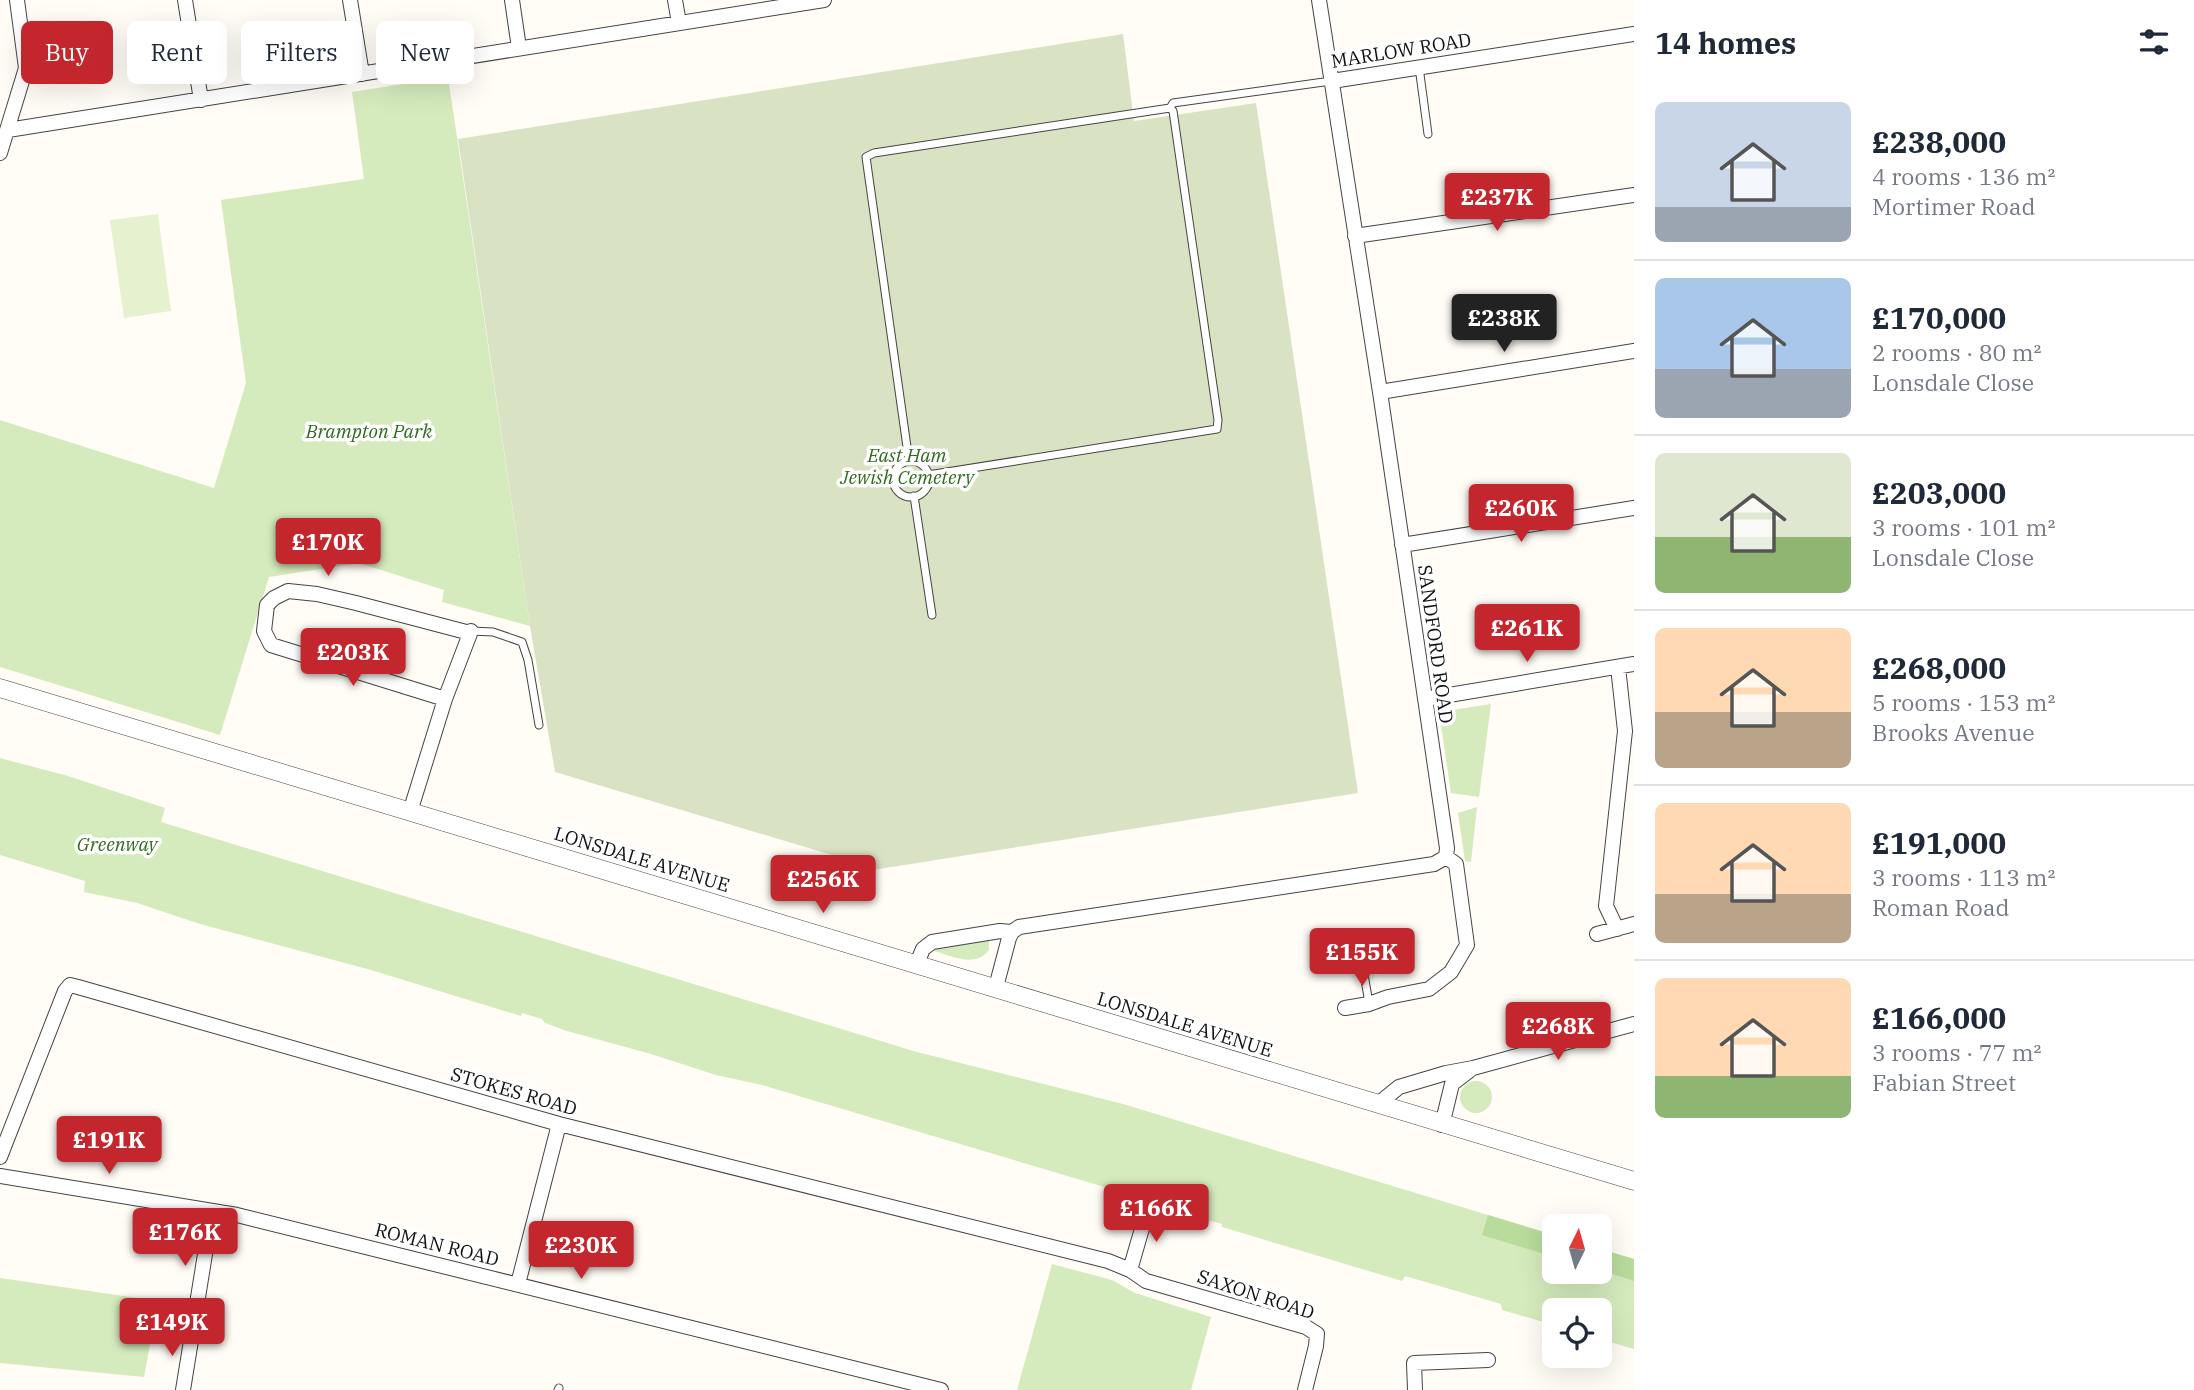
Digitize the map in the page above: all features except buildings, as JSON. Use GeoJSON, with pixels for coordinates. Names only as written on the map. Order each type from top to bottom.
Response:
{"type":"FeatureCollection","features":[{"type":"Feature","properties":{"kind":"street"},"geometry":{"type":"LineString","coordinates":[[0,153],[26,68],[17,0]]}},
{"type":"Feature","properties":{"kind":"street"},"geometry":{"type":"LineString","coordinates":[[186,0],[201,100]]}},
{"type":"Feature","properties":{"kind":"street"},"geometry":{"type":"LineString","coordinates":[[350,0],[353,21]]}},
{"type":"Feature","properties":{"kind":"street"},"geometry":{"type":"LineString","coordinates":[[512,0],[519,48]]}},
{"type":"Feature","properties":{"kind":"street"},"geometry":{"type":"LineString","coordinates":[[675,0],[679,23]]}},
{"type":"Feature","properties":{"kind":"street"},"geometry":{"type":"LineString","coordinates":[[362,74],[824,0]]}},
{"type":"Feature","properties":{"kind":"street","name":"SANDFORD ROAD"},"geometry":{"type":"LineString","coordinates":[[1319,0],[1380,392],[1447,848],[1446,857],[1456,864],[1467,945],[1451,972],[1429,989],[1345,1008]]}},
{"type":"Feature","properties":{"kind":"street","name":"MARLOW ROAD"},"geometry":{"type":"LineString","coordinates":[[1332,81],[1634,34]]}},
{"type":"Feature","properties":{"kind":"street"},"geometry":{"type":"LineString","coordinates":[[8,130],[300,84]]}},
{"type":"Feature","properties":{"kind":"street"},"geometry":{"type":"LineString","coordinates":[[1355,236],[1634,195]]}},
{"type":"Feature","properties":{"kind":"street"},"geometry":{"type":"LineString","coordinates":[[1380,392],[1634,351]]}},
{"type":"Feature","properties":{"kind":"street"},"geometry":{"type":"LineString","coordinates":[[1402,545],[1634,508]]}},
{"type":"Feature","properties":{"kind":"street"},"geometry":{"type":"LineString","coordinates":[[410,811],[445,699],[471,632],[317,594],[288,591],[274,598],[267,606],[264,631],[271,645],[445,699]]}},
{"type":"Feature","properties":{"kind":"street"},"geometry":{"type":"LineString","coordinates":[[1425,699],[1634,664]]}},
{"type":"Feature","properties":{"kind":"street"},"geometry":{"type":"LineString","coordinates":[[1617,929],[1606,906],[1625,731],[1618,667]]}},
{"type":"Feature","properties":{"kind":"street","name":"LONSDALE AVENUE"},"geometry":{"type":"LineString","coordinates":[[0,688],[1634,1181]]}},
{"type":"Feature","properties":{"kind":"street"},"geometry":{"type":"LineString","coordinates":[[996,987],[1012,932],[1019,927],[1434,864],[1446,857]]}},
{"type":"Feature","properties":{"kind":"street"},"geometry":{"type":"LineString","coordinates":[[1597,934],[1634,924]]}},
{"type":"Feature","properties":{"kind":"street"},"geometry":{"type":"LineString","coordinates":[[917,963],[923,949],[933,942],[1000,931],[1012,932]]}},
{"type":"Feature","properties":{"kind":"street","name":"STOKES ROAD"},"geometry":{"type":"LineString","coordinates":[[0,1157],[69,985],[559,1124],[1097,1258],[1130,1270]]}},
{"type":"Feature","properties":{"kind":"street"},"geometry":{"type":"LineString","coordinates":[[1377,1104],[1399,1087],[1634,1024]]}},
{"type":"Feature","properties":{"kind":"street"},"geometry":{"type":"LineString","coordinates":[[1442,1125],[1452,1084],[1473,1068]]}},
{"type":"Feature","properties":{"kind":"street"},"geometry":{"type":"LineString","coordinates":[[518,1284],[559,1124]]}},
{"type":"Feature","properties":{"kind":"street","name":"ROMAN ROAD"},"geometry":{"type":"LineString","coordinates":[[0,1175],[212,1211],[941,1390]]}},
{"type":"Feature","properties":{"kind":"street"},"geometry":{"type":"LineString","coordinates":[[1130,1270],[1148,1208]]}},
{"type":"Feature","properties":{"kind":"street"},"geometry":{"type":"LineString","coordinates":[[183,1390],[212,1211]]}},
{"type":"Feature","properties":{"kind":"street","name":"SAXON ROAD"},"geometry":{"type":"LineString","coordinates":[[1130,1270],[1146,1281],[1306,1327],[1317,1334],[1317,1346],[1305,1390]]}},
{"type":"Feature","properties":{"kind":"street"},"geometry":{"type":"LineString","coordinates":[[1415,1390],[1414,1363],[1488,1360]]}},
{"type":"Feature","properties":{"kind":"lane"},"geometry":{"type":"LineString","coordinates":[[1419,67],[1428,134]]}},
{"type":"Feature","properties":{"kind":"lane","name":"MARLOW ROAD"},"geometry":{"type":"LineString","coordinates":[[909,461],[866,157],[874,153],[1332,81]]}},
{"type":"Feature","properties":{"kind":"lane"},"geometry":{"type":"LineString","coordinates":[[929,475],[1217,429],[1218,420],[1171,106]]}},
{"type":"Feature","properties":{"kind":"lane"},"geometry":{"type":"LineString","coordinates":[[909,461],[924,466],[929,475],[926,487],[914,496],[900,493],[893,483],[895,471],[903,462],[909,461]]}},
{"type":"Feature","properties":{"kind":"lane"},"geometry":{"type":"LineString","coordinates":[[914,496],[932,615]]}},
{"type":"Feature","properties":{"kind":"lane"},"geometry":{"type":"LineString","coordinates":[[471,632],[494,632],[522,642],[528,660],[539,726]]}},
{"type":"Feature","properties":{"kind":"lane"},"geometry":{"type":"LineString","coordinates":[[1362,963],[1369,1004]]}},
{"type":"Feature","properties":{"kind":"green space","name":"East Ham Jewish Cemetery"},"geometry":{"type":"Polygon","coordinates":[[[1123,34],[1134,121],[1256,103],[1358,793],[860,872],[833,865],[835,856],[555,772],[530,626],[458,139],[1123,34]]]}},
{"type":"Feature","properties":{"kind":"green space","name":"Brampton Park"},"geometry":{"type":"Polygon","coordinates":[[[403,84],[449,84],[530,626],[442,602],[444,590],[359,563],[269,577],[220,735],[0,667],[0,420],[214,488],[246,383],[221,200],[364,179],[352,92],[403,84]]]}},
{"type":"Feature","properties":{"kind":"green space"},"geometry":{"type":"Polygon","coordinates":[[[158,214],[171,311],[124,318],[110,220],[158,214]]]}},
{"type":"Feature","properties":{"kind":"green space"},"geometry":{"type":"Polygon","coordinates":[[[1491,704],[1479,797],[1451,793],[1439,712],[1491,704]]]}},
{"type":"Feature","properties":{"kind":"green space","name":"Greenway"},"geometry":{"type":"Polygon","coordinates":[[[0,758],[68,776],[165,808],[161,822],[917,1052],[1123,1104],[1542,1231],[1542,1284],[1612,1284],[1612,1253],[1634,1259],[1634,1349],[1612,1343],[1612,1298],[1542,1298],[1542,1322],[1502,1310],[1501,1304],[1405,1276],[1402,1281],[1222,1227],[1222,1224],[1117,1195],[1118,1191],[762,1085],[716,1075],[567,1031],[522,1013],[521,1016],[371,970],[200,924],[137,903],[84,892],[85,881],[0,855],[0,758]]]}},
{"type":"Feature","properties":{"kind":"green space"},"geometry":{"type":"Polygon","coordinates":[[[1477,807],[1471,862],[1465,861],[1458,813],[1477,807]]]}},
{"type":"Feature","properties":{"kind":"green space"},"geometry":{"type":"Polygon","coordinates":[[[989,938],[989,950],[977,959],[962,959],[931,950],[989,938]]]}},
{"type":"Feature","properties":{"kind":"green space"},"geometry":{"type":"Polygon","coordinates":[[[1476,1081],[1487,1086],[1492,1097],[1487,1108],[1476,1113],[1465,1108],[1460,1097],[1465,1086],[1476,1081]]]}},
{"type":"Feature","properties":{"kind":"green space"},"geometry":{"type":"Polygon","coordinates":[[[1488,1215],[1542,1231],[1542,1253],[1482,1235],[1488,1215]]]}},
{"type":"Feature","properties":{"kind":"green space"},"geometry":{"type":"Polygon","coordinates":[[[1612,1253],[1634,1259],[1634,1281],[1612,1274],[1612,1253]]]}},
{"type":"Feature","properties":{"kind":"green space"},"geometry":{"type":"Polygon","coordinates":[[[1052,1264],[1112,1280],[1135,1293],[1211,1317],[1191,1390],[1017,1390],[1052,1264]]]}},
{"type":"Feature","properties":{"kind":"green space"},"geometry":{"type":"Polygon","coordinates":[[[0,1278],[158,1301],[144,1377],[0,1363],[0,1278]]]}}]}
